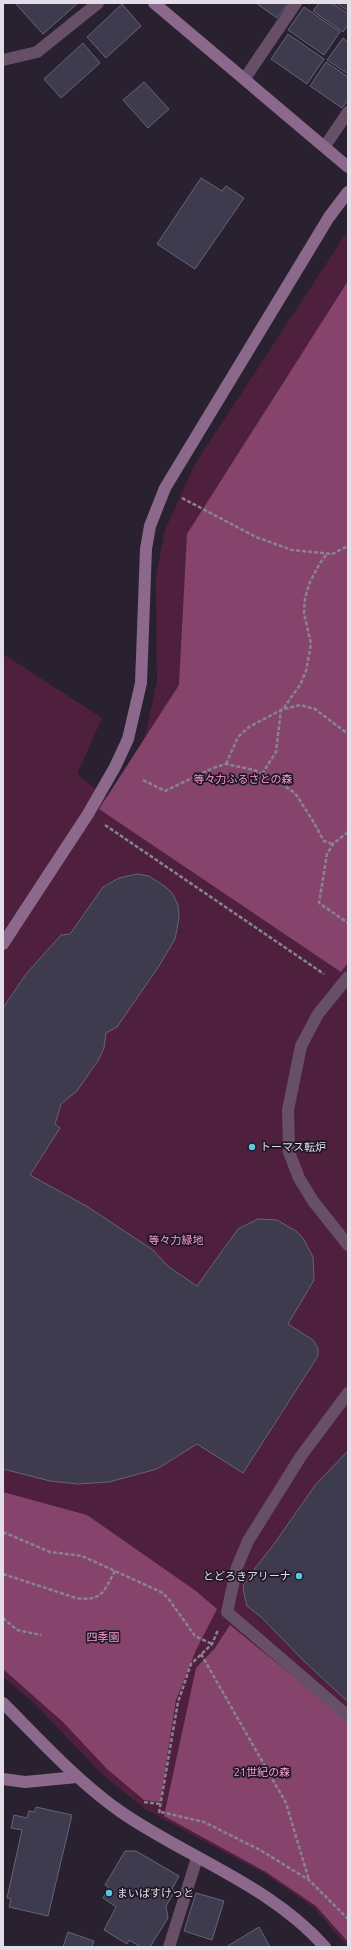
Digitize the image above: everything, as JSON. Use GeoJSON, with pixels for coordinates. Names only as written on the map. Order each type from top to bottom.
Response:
{"type":"FeatureCollection","features":[{"type":"Feature","properties":{"kind":"street"},"geometry":{"type":"LineString","coordinates":[[3,60],[37,52],[98,3]]}},
{"type":"Feature","properties":{"kind":"street"},"geometry":{"type":"LineString","coordinates":[[245,78],[296,3]]}},
{"type":"Feature","properties":{"kind":"street"},"geometry":{"type":"LineString","coordinates":[[160,5],[348,167]]}},
{"type":"Feature","properties":{"kind":"street"},"geometry":{"type":"LineString","coordinates":[[325,146],[348,112]]}},
{"type":"Feature","properties":{"kind":"street"},"geometry":{"type":"LineString","coordinates":[[3,944],[88,814],[115,767],[128,739],[141,683],[146,550],[150,526],[156,507],[179,462],[329,217],[348,192]]}},
{"type":"Feature","properties":{"kind":"street"},"geometry":{"type":"LineString","coordinates":[[345,981],[318,1014],[301,1046],[288,1110],[289,1152],[299,1178],[313,1201],[348,1245]]}},
{"type":"Feature","properties":{"kind":"street"},"geometry":{"type":"LineString","coordinates":[[348,1393],[301,1456],[248,1541],[237,1567],[227,1612],[348,1716]]}},
{"type":"Feature","properties":{"kind":"street"},"geometry":{"type":"LineString","coordinates":[[3,1703],[77,1776],[121,1812],[197,1858],[264,1894],[297,1920],[325,1947]]}},
{"type":"Feature","properties":{"kind":"street"},"geometry":{"type":"LineString","coordinates":[[3,1780],[25,1782],[77,1776]]}},
{"type":"Feature","properties":{"kind":"street"},"geometry":{"type":"LineString","coordinates":[[168,1947],[197,1858]]}},
{"type":"Feature","properties":{"kind":"path"},"geometry":{"type":"LineString","coordinates":[[188,502],[272,544],[292,550],[332,554],[348,546]]}},
{"type":"Feature","properties":{"kind":"path"},"geometry":{"type":"LineString","coordinates":[[262,774],[276,752],[281,710],[300,685],[306,671],[311,644],[304,613],[305,598],[310,582],[320,563],[327,554]]}},
{"type":"Feature","properties":{"kind":"path"},"geometry":{"type":"LineString","coordinates":[[226,764],[238,737],[249,727],[281,710],[300,705],[316,709],[348,734]]}},
{"type":"Feature","properties":{"kind":"path"},"geometry":{"type":"LineString","coordinates":[[143,780],[164,792],[213,768],[226,764],[254,770],[295,793],[324,841],[333,844]]}},
{"type":"Feature","properties":{"kind":"path"},"geometry":{"type":"LineString","coordinates":[[88,814],[345,981]]}},
{"type":"Feature","properties":{"kind":"path"},"geometry":{"type":"LineString","coordinates":[[348,832],[333,844],[327,854],[319,903],[348,923]]}},
{"type":"Feature","properties":{"kind":"path"},"geometry":{"type":"LineString","coordinates":[[3,1532],[50,1552],[82,1556],[161,1592],[168,1598],[195,1636],[212,1644]]}},
{"type":"Feature","properties":{"kind":"path"},"geometry":{"type":"LineString","coordinates":[[3,1574],[76,1598],[88,1600],[98,1598],[104,1592],[115,1571]]}},
{"type":"Feature","properties":{"kind":"path"},"geometry":{"type":"LineString","coordinates":[[152,1831],[160,1812],[178,1702],[191,1664],[212,1644],[227,1612]]}},
{"type":"Feature","properties":{"kind":"path"},"geometry":{"type":"LineString","coordinates":[[3,1618],[17,1630],[41,1635]]}},
{"type":"Feature","properties":{"kind":"path"},"geometry":{"type":"LineString","coordinates":[[201,1654],[286,1803],[309,1880]]}},
{"type":"Feature","properties":{"kind":"path"},"geometry":{"type":"LineString","coordinates":[[140,1801],[161,1804]]}},
{"type":"Feature","properties":{"kind":"path"},"geometry":{"type":"LineString","coordinates":[[160,1812],[204,1822],[260,1850],[309,1880],[348,1919]]}},
{"type":"Feature","properties":{"kind":"green space","name":"等々力緑地"},"geometry":{"type":"Polygon","coordinates":[[[345,235],[348,236],[348,1947],[313,1907],[265,1874],[145,1809],[101,1773],[34,1703],[3,1677],[3,654],[102,718],[77,774],[112,802],[144,741],[157,682],[156,577],[165,530],[195,464],[345,235]]]}},
{"type":"Feature","properties":{"kind":"green space","name":"等々力ふるさとの森"},"geometry":{"type":"Polygon","coordinates":[[[348,281],[348,963],[341,972],[99,809],[179,685],[187,534],[348,281]]]}},
{"type":"Feature","properties":{"kind":"green space","name":"四季園"},"geometry":{"type":"Polygon","coordinates":[[[3,1492],[87,1515],[196,1591],[217,1609],[196,1650],[176,1700],[160,1802],[144,1800],[107,1769],[63,1722],[3,1669],[3,1492]]]}},
{"type":"Feature","properties":{"kind":"green space","name":"21世紀の森"},"geometry":{"type":"Polygon","coordinates":[[[230,1625],[348,1721],[348,1942],[316,1906],[266,1872],[164,1816],[196,1668],[215,1648],[230,1625]]]}},
{"type":"Feature","properties":{"kind":"building"},"geometry":{"type":"Polygon","coordinates":[[[15,3],[78,3],[43,34],[15,3]]]}},
{"type":"Feature","properties":{"kind":"building"},"geometry":{"type":"Polygon","coordinates":[[[256,3],[288,3],[277,18],[256,3]]]}},
{"type":"Feature","properties":{"kind":"building"},"geometry":{"type":"Polygon","coordinates":[[[319,3],[332,3],[348,14],[348,25],[343,32],[313,11],[319,3]]]}},
{"type":"Feature","properties":{"kind":"building"},"geometry":{"type":"Polygon","coordinates":[[[336,3],[348,3],[348,11],[336,3]]]}},
{"type":"Feature","properties":{"kind":"building"},"geometry":{"type":"Polygon","coordinates":[[[122,4],[141,26],[106,58],[87,37],[122,4]]]}},
{"type":"Feature","properties":{"kind":"building"},"geometry":{"type":"Polygon","coordinates":[[[304,7],[340,32],[324,55],[288,30],[304,7]]]}},
{"type":"Feature","properties":{"kind":"building"},"geometry":{"type":"Polygon","coordinates":[[[288,34],[324,59],[307,84],[271,59],[288,34]]]}},
{"type":"Feature","properties":{"kind":"building"},"geometry":{"type":"Polygon","coordinates":[[[343,38],[348,42],[348,74],[327,60],[343,38]]]}},
{"type":"Feature","properties":{"kind":"building"},"geometry":{"type":"Polygon","coordinates":[[[83,43],[100,63],[61,98],[44,79],[83,43]]]}},
{"type":"Feature","properties":{"kind":"building"},"geometry":{"type":"Polygon","coordinates":[[[326,62],[348,77],[348,100],[342,108],[310,86],[326,62]]]}},
{"type":"Feature","properties":{"kind":"building"},"geometry":{"type":"Polygon","coordinates":[[[144,82],[169,109],[148,128],[123,100],[144,82]]]}},
{"type":"Feature","properties":{"kind":"building"},"geometry":{"type":"Polygon","coordinates":[[[201,178],[222,191],[226,186],[244,198],[195,269],[157,244],[201,178]]]}},
{"type":"Feature","properties":{"kind":"building"},"geometry":{"type":"Polygon","coordinates":[[[137,874],[149,876],[172,893],[178,905],[179,918],[175,939],[159,966],[117,1027],[106,1033],[104,1048],[99,1059],[77,1091],[61,1104],[55,1124],[60,1128],[30,1175],[88,1207],[153,1250],[169,1267],[197,1286],[238,1229],[258,1219],[277,1220],[296,1231],[303,1238],[313,1257],[314,1280],[288,1324],[313,1340],[318,1348],[318,1356],[243,1473],[197,1444],[157,1469],[109,1482],[78,1484],[50,1481],[3,1469],[3,1008],[26,974],[61,935],[70,934],[103,887],[119,878],[137,874]]]}},
{"type":"Feature","properties":{"kind":"building","name":"とどろきアリーナ"},"geometry":{"type":"Polygon","coordinates":[[[348,1451],[348,1702],[304,1661],[261,1617],[247,1606],[243,1589],[244,1584],[316,1484],[348,1451]]]}},
{"type":"Feature","properties":{"kind":"building"},"geometry":{"type":"Polygon","coordinates":[[[36,1807],[72,1815],[48,1916],[9,1907],[11,1899],[7,1898],[22,1830],[11,1828],[14,1815],[27,1818],[29,1811],[34,1812],[36,1807]]]}},
{"type":"Feature","properties":{"kind":"building"},"geometry":{"type":"Polygon","coordinates":[[[125,1851],[136,1851],[179,1876],[172,1889],[175,1891],[166,1906],[168,1918],[150,1947],[141,1947],[129,1940],[127,1944],[104,1930],[116,1907],[103,1898],[109,1888],[105,1885],[125,1851]]]}},
{"type":"Feature","properties":{"kind":"building"},"geometry":{"type":"Polygon","coordinates":[[[196,1893],[224,1901],[212,1940],[184,1931],[196,1893]]]}},
{"type":"Feature","properties":{"kind":"building"},"geometry":{"type":"Polygon","coordinates":[[[259,1927],[270,1947],[226,1947],[259,1927]]]}},
{"type":"Feature","properties":{"kind":"building"},"geometry":{"type":"Polygon","coordinates":[[[68,1932],[94,1941],[92,1947],[63,1947],[68,1932]]]}},
{"type":"Feature","properties":{"kind":"place","name":"トーマス転炉"},"geometry":{"type":"Point","coordinates":[252,1147]}},
{"type":"Feature","properties":{"kind":"place","name":"とどろきアリーナ"},"geometry":{"type":"Point","coordinates":[299,1576]}},
{"type":"Feature","properties":{"kind":"place","name":"まいばすけっと"},"geometry":{"type":"Point","coordinates":[109,1893]}}]}
